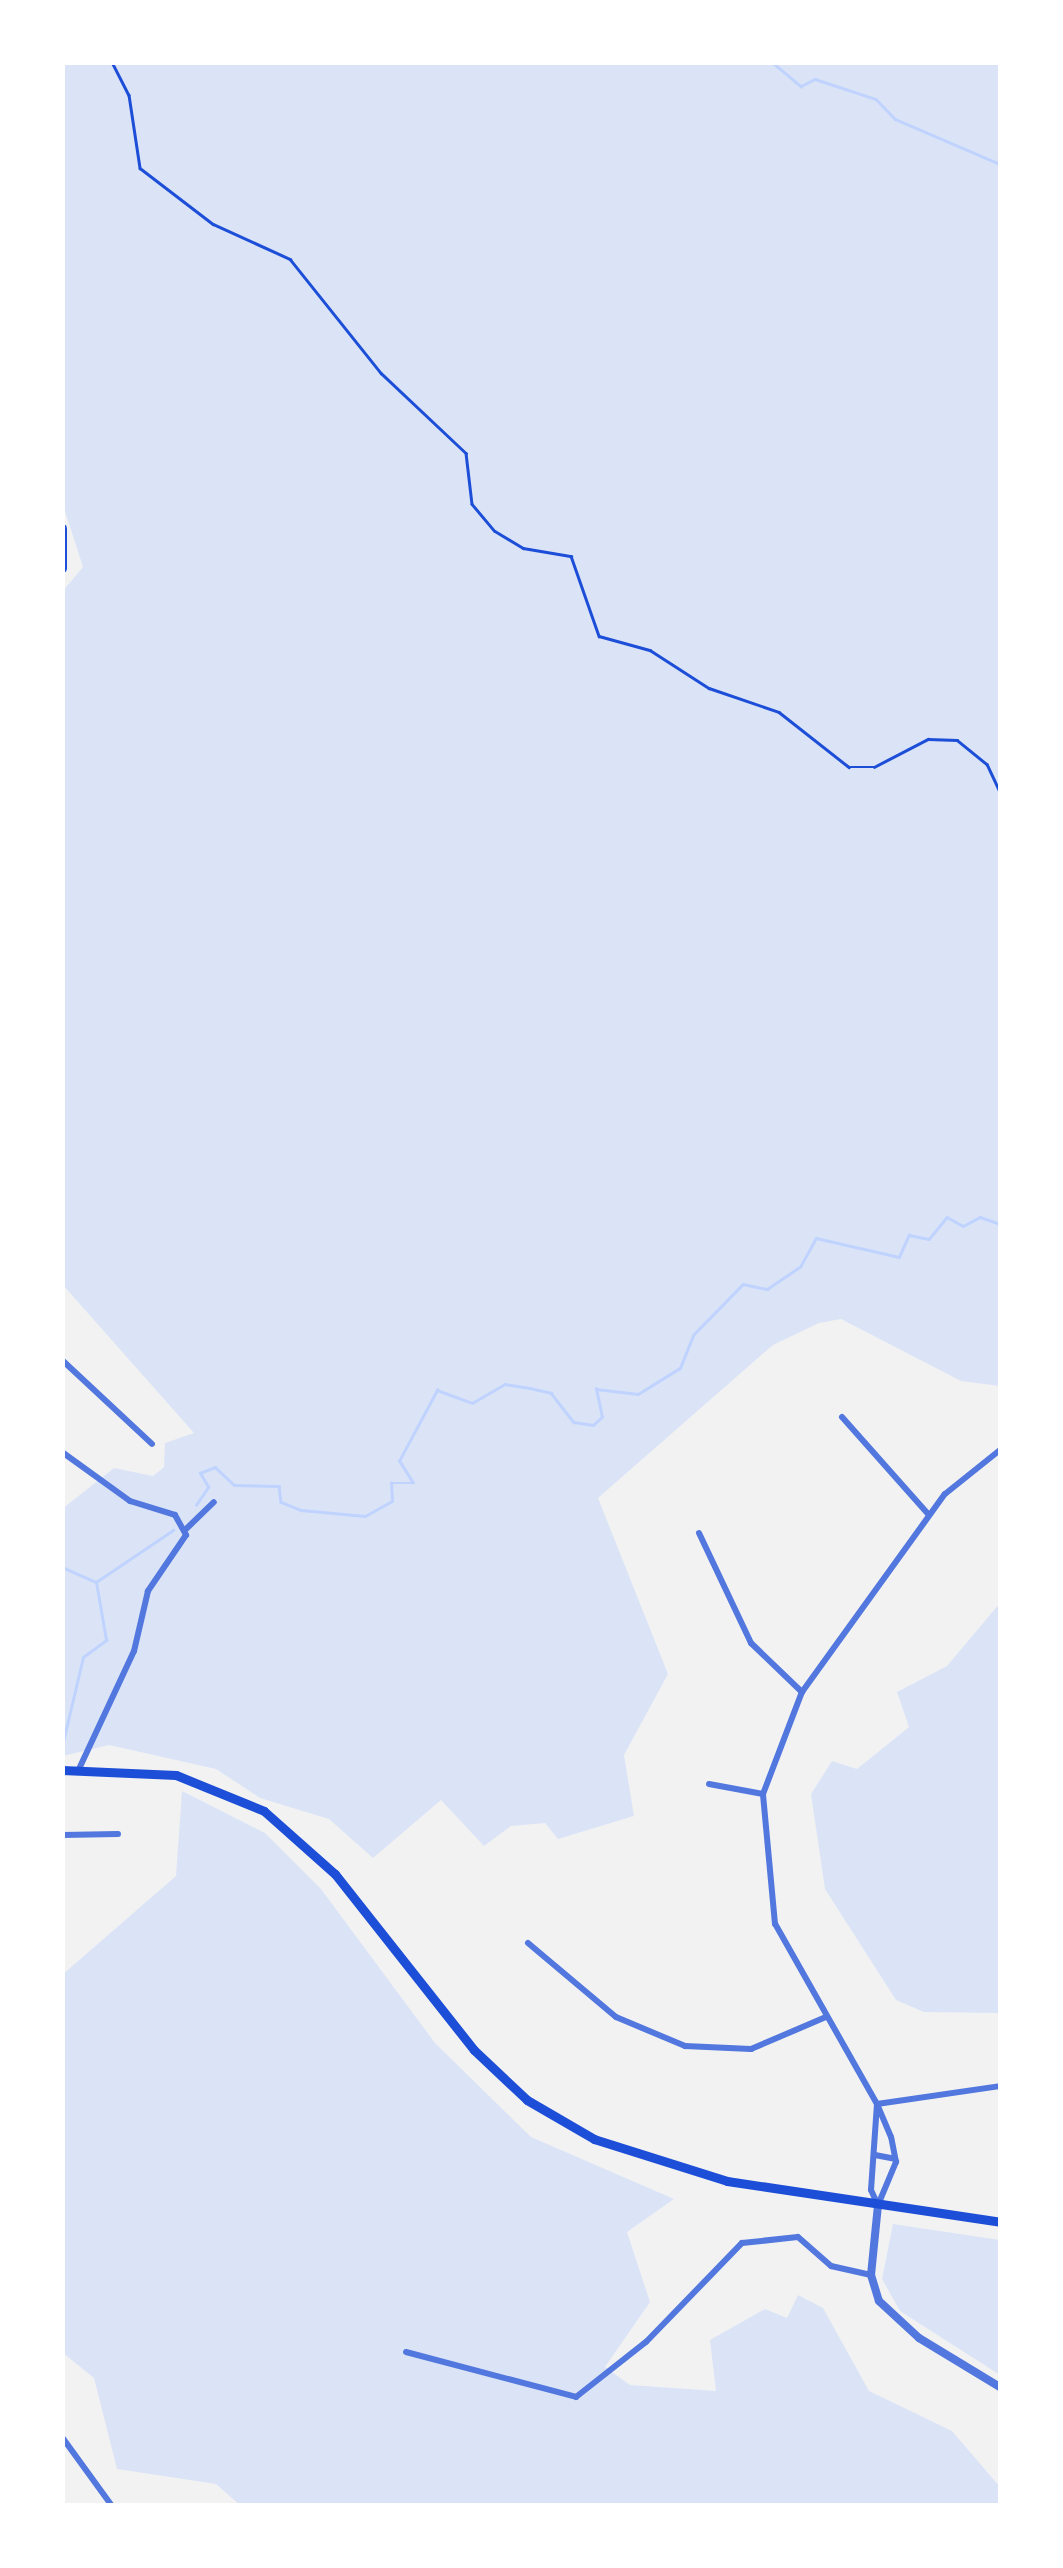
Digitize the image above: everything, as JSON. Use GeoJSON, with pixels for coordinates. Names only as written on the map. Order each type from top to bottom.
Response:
{"type":"FeatureCollection","features":[{"type":"Feature","properties":{"kind":"main road"},"geometry":{"type":"LineString","coordinates":[[62,528],[62,568]]}},
{"type":"Feature","properties":{"kind":"main road"},"geometry":{"type":"LineString","coordinates":[[62,1770],[80,1766],[192,1779],[284,1826],[335,1874],[474,2050],[564,2124],[691,2172],[1000,2222]]}},
{"type":"Feature","properties":{"kind":"street"},"geometry":{"type":"LineString","coordinates":[[62,1360],[152,1444]]}},
{"type":"Feature","properties":{"kind":"street"},"geometry":{"type":"LineString","coordinates":[[842,1417],[929,1515]]}},
{"type":"Feature","properties":{"kind":"street"},"geometry":{"type":"LineString","coordinates":[[878,2205],[895,2159],[877,2104],[826,2017],[766,1896],[763,1794],[802,1692],[929,1515],[962,1475],[1000,1450]]}},
{"type":"Feature","properties":{"kind":"street"},"geometry":{"type":"LineString","coordinates":[[62,1452],[185,1530]]}},
{"type":"Feature","properties":{"kind":"street"},"geometry":{"type":"LineString","coordinates":[[80,1766],[134,1651],[148,1591],[185,1530],[214,1502]]}},
{"type":"Feature","properties":{"kind":"street"},"geometry":{"type":"LineString","coordinates":[[699,1532],[750,1643],[802,1692]]}},
{"type":"Feature","properties":{"kind":"street"},"geometry":{"type":"LineString","coordinates":[[709,1784],[763,1794]]}},
{"type":"Feature","properties":{"kind":"street"},"geometry":{"type":"LineString","coordinates":[[62,1835],[118,1834]]}},
{"type":"Feature","properties":{"kind":"street"},"geometry":{"type":"LineString","coordinates":[[528,1943],[616,2017],[685,2046],[750,2049],[826,2017]]}},
{"type":"Feature","properties":{"kind":"street"},"geometry":{"type":"LineString","coordinates":[[877,2104],[1000,2086]]}},
{"type":"Feature","properties":{"kind":"street"},"geometry":{"type":"LineString","coordinates":[[877,2104],[878,2205],[871,2275],[891,2316],[1000,2386]]}},
{"type":"Feature","properties":{"kind":"street"},"geometry":{"type":"LineString","coordinates":[[875,2156],[895,2159]]}},
{"type":"Feature","properties":{"kind":"street"},"geometry":{"type":"LineString","coordinates":[[406,2352],[576,2397],[646,2342],[742,2243],[798,2238],[830,2266],[871,2275]]}},
{"type":"Feature","properties":{"kind":"street"},"geometry":{"type":"LineString","coordinates":[[62,2437],[112,2506]]}},
{"type":"Feature","properties":{"kind":"path"},"geometry":{"type":"LineString","coordinates":[[112,62],[129,95],[140,168],[213,224],[290,259],[381,373],[466,453],[472,504],[495,531],[523,548],[572,556],[598,636],[650,650],[710,688],[779,712],[849,768],[874,766],[928,739],[957,740],[980,756],[1000,792]]}},
{"type":"Feature","properties":{"kind":"shaded area"},"geometry":{"type":"Polygon","coordinates":[[[63,63],[1000,63],[1000,1386],[961,1381],[841,1319],[819,1323],[773,1345],[598,1498],[668,1674],[624,1755],[634,1816],[558,1839],[545,1823],[511,1826],[484,1846],[441,1800],[373,1858],[329,1819],[260,1798],[216,1769],[109,1745],[63,1756],[62,1509],[114,1468],[153,1476],[164,1467],[165,1443],[194,1433],[63,1285],[62,592],[83,567],[62,502],[63,63]]]}},
{"type":"Feature","properties":{"kind":"shaded area"},"geometry":{"type":"Polygon","coordinates":[[[1000,1603],[1000,2013],[924,2012],[896,2000],[825,1889],[811,1794],[832,1761],[857,1769],[909,1727],[897,1692],[947,1666],[1000,1603]]]}},
{"type":"Feature","properties":{"kind":"shaded area"},"geometry":{"type":"Polygon","coordinates":[[[182,1791],[265,1833],[321,1889],[435,2043],[531,2137],[674,2199],[627,2232],[650,2302],[605,2367],[630,2385],[716,2391],[710,2340],[765,2309],[787,2318],[798,2295],[823,2308],[869,2391],[952,2431],[1000,2487],[1000,2505],[241,2506],[216,2484],[117,2469],[94,2378],[63,2353],[62,1975],[176,1876],[182,1791]]]}},
{"type":"Feature","properties":{"kind":"shaded area"},"geometry":{"type":"Polygon","coordinates":[[[893,2224],[1000,2240],[1000,2375],[900,2311],[882,2279],[893,2224]]]}},
{"type":"Feature","properties":{"kind":"waterway"},"geometry":{"type":"LineString","coordinates":[[772,62],[801,86],[815,79],[876,99],[895,119],[1000,164]]}},
{"type":"Feature","properties":{"kind":"waterway"},"geometry":{"type":"LineString","coordinates":[[196,1505],[208,1487],[200,1473],[215,1467],[234,1485],[279,1486],[281,1502],[301,1510],[365,1516],[392,1501],[391,1483],[413,1483],[399,1461],[437,1390],[472,1403],[505,1384],[530,1388],[551,1393],[574,1422],[593,1425],[602,1417],[596,1389],[638,1394],[680,1368],[693,1335],[743,1284],[767,1289],[800,1267],[816,1238],[899,1257],[909,1235],[929,1239],[947,1217],[963,1226],[980,1217],[1000,1224]]}},
{"type":"Feature","properties":{"kind":"waterway"},"geometry":{"type":"LineString","coordinates":[[62,1746],[83,1657],[106,1640],[96,1582],[173,1530]]}},
{"type":"Feature","properties":{"kind":"waterway"},"geometry":{"type":"LineString","coordinates":[[62,1567],[96,1582]]}}]}
